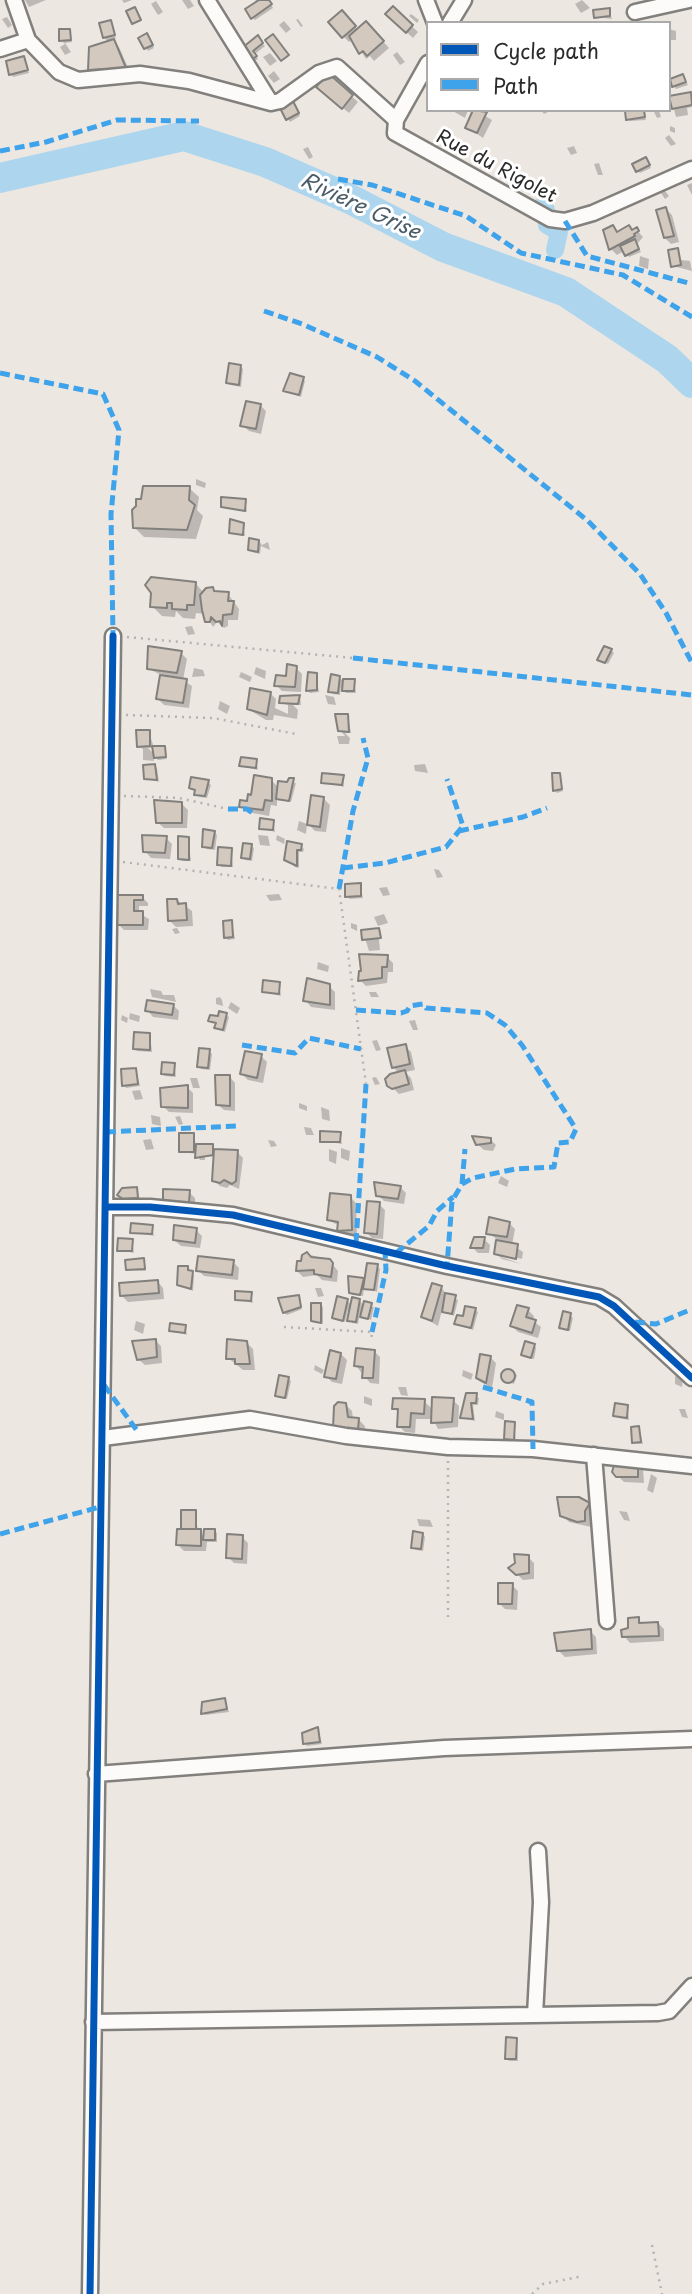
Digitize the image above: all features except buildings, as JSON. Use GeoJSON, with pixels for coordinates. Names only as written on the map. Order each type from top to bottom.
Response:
{"type":"FeatureCollection","features":[{"type":"Feature","properties":{"kind":"street"},"geometry":{"type":"LineString","coordinates":[[14,0],[28,40],[59,72],[78,80],[140,74],[190,81],[271,103],[280,101],[319,73],[337,67],[396,120],[426,67]]}},
{"type":"Feature","properties":{"kind":"street"},"geometry":{"type":"LineString","coordinates":[[206,0],[271,103]]}},
{"type":"Feature","properties":{"kind":"street"},"geometry":{"type":"LineString","coordinates":[[426,0],[434,21]]}},
{"type":"Feature","properties":{"kind":"street"},"geometry":{"type":"LineString","coordinates":[[451,21],[464,0]]}},
{"type":"Feature","properties":{"kind":"street"},"geometry":{"type":"LineString","coordinates":[[635,12],[689,0]]}},
{"type":"Feature","properties":{"kind":"street"},"geometry":{"type":"LineString","coordinates":[[0,49],[28,40]]}},
{"type":"Feature","properties":{"kind":"street","name":"Rue du Rigolet"},"geometry":{"type":"LineString","coordinates":[[396,120],[394,128],[401,137],[550,219],[565,221],[593,213],[692,169]]}},
{"type":"Feature","properties":{"kind":"street"},"geometry":{"type":"LineString","coordinates":[[90,2294],[113,636]]}},
{"type":"Feature","properties":{"kind":"street"},"geometry":{"type":"LineString","coordinates":[[105,1207],[150,1207],[233,1215],[447,1266],[598,1297],[614,1306],[692,1378]]}},
{"type":"Feature","properties":{"kind":"street"},"geometry":{"type":"LineString","coordinates":[[103,1438],[250,1419],[345,1436],[448,1447],[533,1449],[692,1466]]}},
{"type":"Feature","properties":{"kind":"street"},"geometry":{"type":"LineString","coordinates":[[594,1455],[607,1621]]}},
{"type":"Feature","properties":{"kind":"street"},"geometry":{"type":"LineString","coordinates":[[96,1774],[444,1748],[692,1739]]}},
{"type":"Feature","properties":{"kind":"street"},"geometry":{"type":"LineString","coordinates":[[535,2015],[540,1940],[538,1851]]}},
{"type":"Feature","properties":{"kind":"street"},"geometry":{"type":"LineString","coordinates":[[93,2022],[664,2013],[679,2003],[692,1986]]}},
{"type":"Feature","properties":{"kind":"path"},"geometry":{"type":"LineString","coordinates":[[113,636],[353,659]]}},
{"type":"Feature","properties":{"kind":"path"},"geometry":{"type":"LineString","coordinates":[[112,715],[213,718],[296,734]]}},
{"type":"Feature","properties":{"kind":"path"},"geometry":{"type":"LineString","coordinates":[[111,796],[179,798],[229,809]]}},
{"type":"Feature","properties":{"kind":"path"},"geometry":{"type":"LineString","coordinates":[[110,860],[339,888],[366,1084]]}},
{"type":"Feature","properties":{"kind":"path"},"geometry":{"type":"LineString","coordinates":[[284,1327],[372,1332],[371,1340]]}},
{"type":"Feature","properties":{"kind":"path"},"geometry":{"type":"LineString","coordinates":[[448,1447],[449,1617]]}},
{"type":"Feature","properties":{"kind":"path"},"geometry":{"type":"LineString","coordinates":[[652,2245],[662,2294]]}},
{"type":"Feature","properties":{"kind":"path"},"geometry":{"type":"LineString","coordinates":[[532,2294],[544,2284],[583,2276]]}},
{"type":"Feature","properties":{"kind":"waterway","name":"Rivière Grise"},"geometry":{"type":"LineString","coordinates":[[0,178],[184,136],[265,162],[350,199],[443,247],[566,292],[667,359],[692,383]]}},
{"type":"Feature","properties":{"kind":"waterway"},"geometry":{"type":"LineString","coordinates":[[541,207],[546,210],[547,225],[559,232],[555,250]]}},
{"type":"Feature","properties":{"kind":"marked path"},"geometry":{"type":"LineString","coordinates":[[0,151],[46,142],[117,120],[199,121]]}},
{"type":"Feature","properties":{"kind":"marked path"},"geometry":{"type":"LineString","coordinates":[[338,179],[372,185],[466,216],[521,253],[623,275],[692,317]]}},
{"type":"Feature","properties":{"kind":"marked path"},"geometry":{"type":"LineString","coordinates":[[565,221],[587,256],[692,284]]}},
{"type":"Feature","properties":{"kind":"marked path"},"geometry":{"type":"LineString","coordinates":[[264,311],[302,324],[377,357],[415,381],[588,521],[640,574],[666,613],[692,663]]}},
{"type":"Feature","properties":{"kind":"marked path"},"geometry":{"type":"LineString","coordinates":[[0,373],[103,394],[119,430],[111,514],[113,636]]}},
{"type":"Feature","properties":{"kind":"marked path"},"geometry":{"type":"LineString","coordinates":[[353,658],[692,695]]}},
{"type":"Feature","properties":{"kind":"marked path"},"geometry":{"type":"LineString","coordinates":[[339,889],[353,811],[368,758],[363,738]]}},
{"type":"Feature","properties":{"kind":"marked path"},"geometry":{"type":"LineString","coordinates":[[343,868],[385,863],[446,847],[463,826],[447,779]]}},
{"type":"Feature","properties":{"kind":"marked path"},"geometry":{"type":"LineString","coordinates":[[459,831],[523,817],[547,808]]}},
{"type":"Feature","properties":{"kind":"marked path"},"geometry":{"type":"LineString","coordinates":[[228,809],[247,809],[255,815]]}},
{"type":"Feature","properties":{"kind":"marked path"},"geometry":{"type":"LineString","coordinates":[[356,1010],[401,1013],[407,1011],[410,1006],[423,1004],[426,1008],[487,1013],[505,1025],[522,1045],[576,1129],[570,1142],[558,1143],[554,1167],[515,1169],[473,1178],[462,1184],[452,1201],[447,1266]]}},
{"type":"Feature","properties":{"kind":"marked path"},"geometry":{"type":"LineString","coordinates":[[242,1045],[295,1053],[309,1038],[361,1049]]}},
{"type":"Feature","properties":{"kind":"marked path"},"geometry":{"type":"LineString","coordinates":[[356,1243],[366,1084]]}},
{"type":"Feature","properties":{"kind":"marked path"},"geometry":{"type":"LineString","coordinates":[[106,1132],[236,1126]]}},
{"type":"Feature","properties":{"kind":"marked path"},"geometry":{"type":"LineString","coordinates":[[462,1184],[465,1149]]}},
{"type":"Feature","properties":{"kind":"marked path"},"geometry":{"type":"LineString","coordinates":[[396,1253],[429,1226],[437,1211],[453,1197]]}},
{"type":"Feature","properties":{"kind":"marked path"},"geometry":{"type":"LineString","coordinates":[[372,1332],[386,1270],[385,1251]]}},
{"type":"Feature","properties":{"kind":"marked path"},"geometry":{"type":"LineString","coordinates":[[635,1322],[656,1324],[692,1309]]}},
{"type":"Feature","properties":{"kind":"marked path"},"geometry":{"type":"LineString","coordinates":[[104,1385],[138,1432]]}},
{"type":"Feature","properties":{"kind":"marked path"},"geometry":{"type":"LineString","coordinates":[[483,1387],[532,1402],[533,1449]]}},
{"type":"Feature","properties":{"kind":"marked path"},"geometry":{"type":"LineString","coordinates":[[0,1534],[100,1507]]}},
{"type":"Feature","properties":{"kind":"cycle path"},"geometry":{"type":"LineString","coordinates":[[90,2294],[113,636]]}},
{"type":"Feature","properties":{"kind":"cycle path"},"geometry":{"type":"LineString","coordinates":[[105,1207],[150,1207],[233,1215],[447,1266],[599,1297],[614,1306],[692,1378]]}}]}
